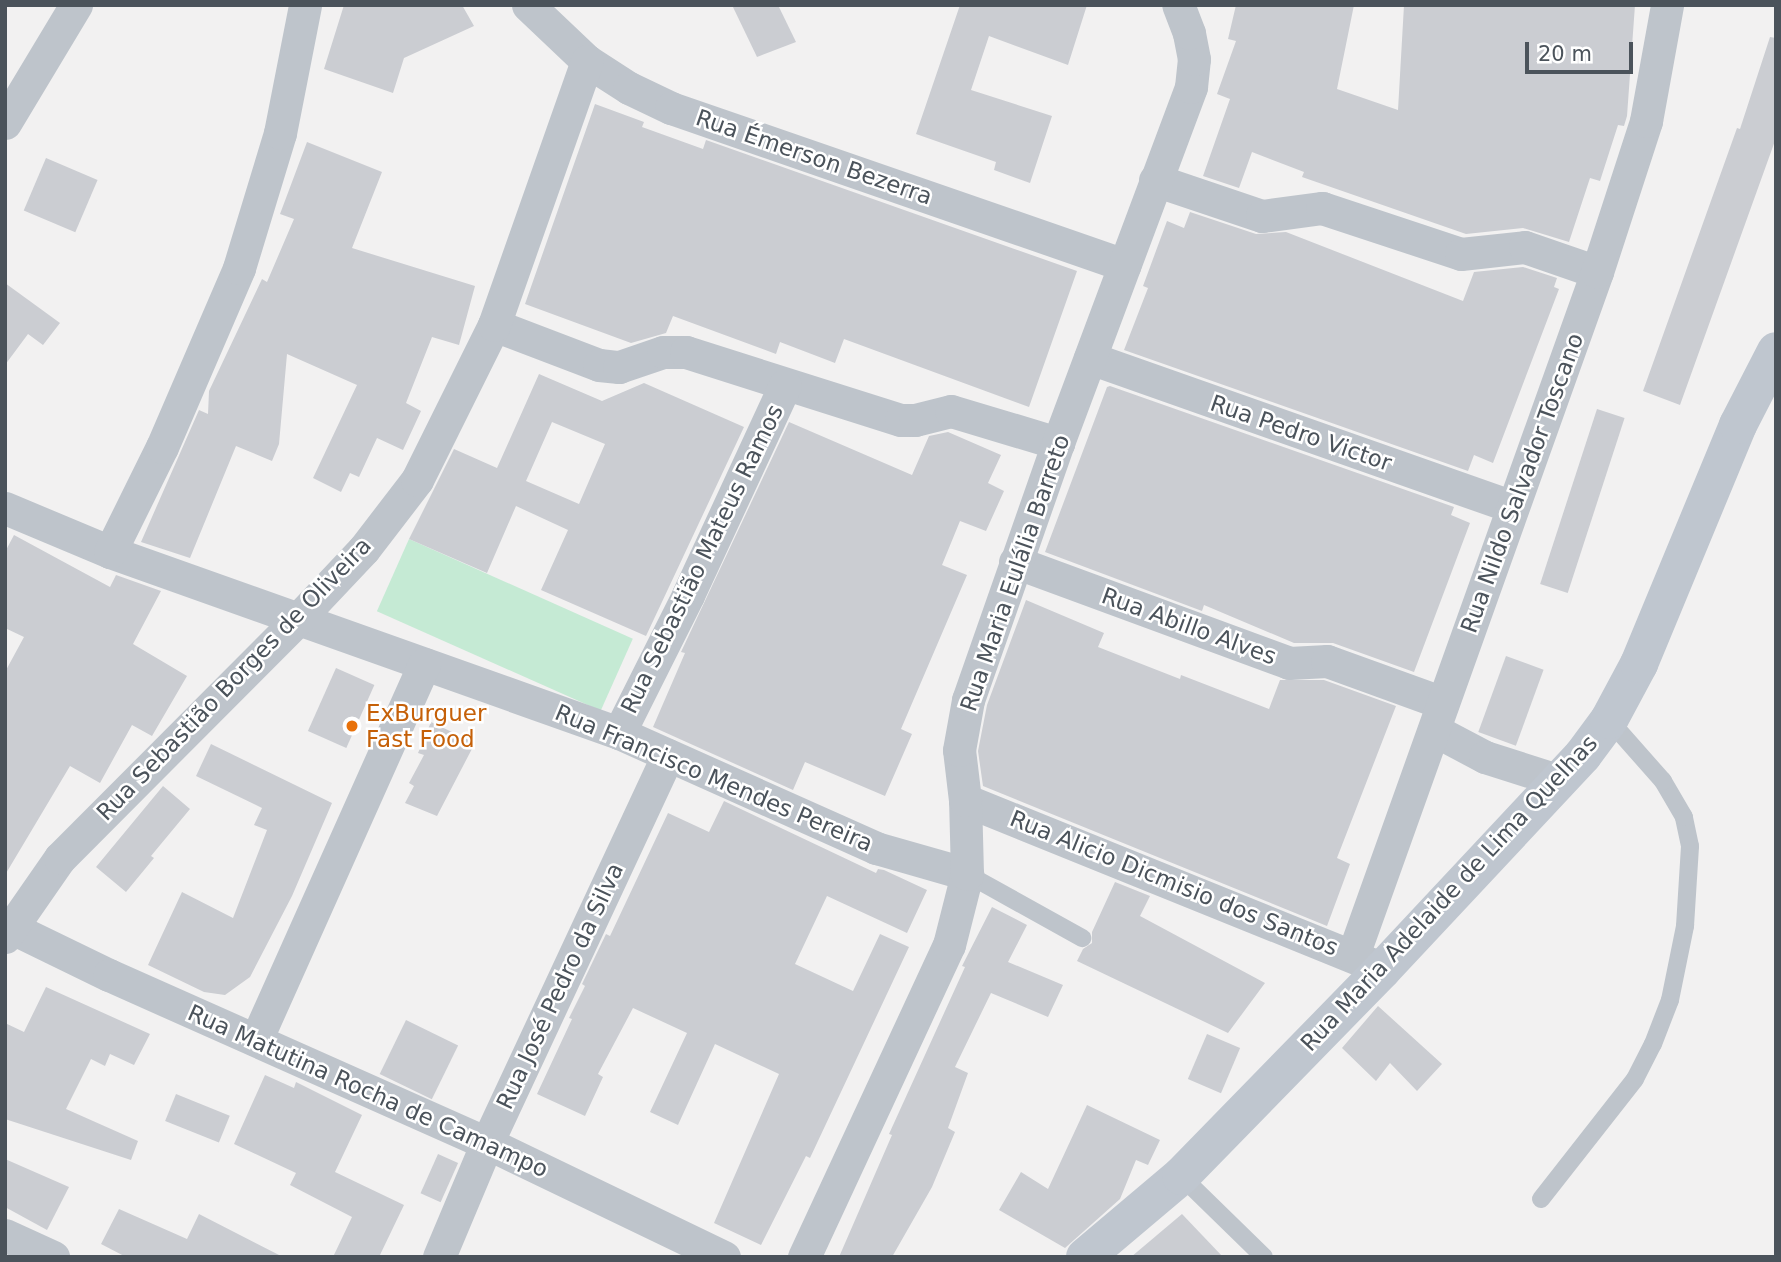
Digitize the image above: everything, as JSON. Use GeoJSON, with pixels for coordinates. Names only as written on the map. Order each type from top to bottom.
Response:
{"type":"FeatureCollection","features":[{"type":"Feature","properties":{"kind":"street"},"geometry":{"type":"LineString","coordinates":[[5,123],[76,5]]}},
{"type":"Feature","properties":{"kind":"street"},"geometry":{"type":"LineString","coordinates":[[110,552],[162,447],[239,268],[280,134],[305,5]]}},
{"type":"Feature","properties":{"kind":"street","name":"Rua Émerson Bezerra"},"geometry":{"type":"LineString","coordinates":[[528,5],[587,61],[629,88],[671,108],[1125,265]]}},
{"type":"Feature","properties":{"kind":"street","name":"Rua Maria Eulália Barreto"},"geometry":{"type":"LineString","coordinates":[[804,1257],[948,945],[967,874],[965,800],[959,750],[968,700],[1058,443],[1191,87],[1194,59],[1189,33],[1178,5]]}},
{"type":"Feature","properties":{"kind":"street","name":"Rua Nildo Salvador Toscano"},"geometry":{"type":"LineString","coordinates":[[1367,962],[1439,716],[1597,272],[1646,121],[1667,5]]}},
{"type":"Feature","properties":{"kind":"street","name":"Rua Sebastião Borges de Oliveira"},"geometry":{"type":"LineString","coordinates":[[8,932],[60,858],[365,549],[417,480],[494,325],[587,61]]}},
{"type":"Feature","properties":{"kind":"street"},"geometry":{"type":"LineString","coordinates":[[1155,180],[1262,216],[1322,208],[1461,254],[1525,247],[1597,272]]}},
{"type":"Feature","properties":{"kind":"street"},"geometry":{"type":"LineString","coordinates":[[494,325],[599,365],[619,367],[663,352],[685,352],[901,420],[915,420],[951,411],[1058,443]]}},
{"type":"Feature","properties":{"kind":"street","name":"Rua Maria Adelaide de Lima Quelhas"},"geometry":{"type":"LineString","coordinates":[[1085,1257],[1181,1176],[1367,962],[1559,781],[1609,720],[1639,664],[1738,425],[1776,351]]}},
{"type":"Feature","properties":{"kind":"street","name":"Rua Pedro Victor"},"geometry":{"type":"LineString","coordinates":[[1090,358],[1513,507]]}},
{"type":"Feature","properties":{"kind":"street","name":"Rua Sebastião Mateus Ramos"},"geometry":{"type":"LineString","coordinates":[[619,733],[688,595],[785,385]]}},
{"type":"Feature","properties":{"kind":"street","name":"Rua Francisco Mendes Pereira"},"geometry":{"type":"LineString","coordinates":[[5,508],[110,552],[619,733],[876,848],[967,874]]}},
{"type":"Feature","properties":{"kind":"street","name":"Rua Abillo Alves"},"geometry":{"type":"LineString","coordinates":[[1016,562],[1289,663],[1327,661],[1439,716],[1485,757],[1559,781]]}},
{"type":"Feature","properties":{"kind":"street"},"geometry":{"type":"LineString","coordinates":[[256,1040],[424,664]]}},
{"type":"Feature","properties":{"kind":"street","name":"Rua José Pedro da Silva"},"geometry":{"type":"LineString","coordinates":[[439,1257],[487,1143],[668,755]]}},
{"type":"Feature","properties":{"kind":"street","name":"Rua Alicio Dicmisio dos Santos"},"geometry":{"type":"LineString","coordinates":[[965,800],[1367,962]]}},
{"type":"Feature","properties":{"kind":"street","name":"Rua Matutina Rocha de Camampo"},"geometry":{"type":"LineString","coordinates":[[8,932],[487,1143],[724,1257]]}},
{"type":"Feature","properties":{"kind":"street"},"geometry":{"type":"LineString","coordinates":[[5,1236],[53,1257]]}},
{"type":"Feature","properties":{"kind":"lane"},"geometry":{"type":"LineString","coordinates":[[1541,1199],[1597,1131],[1641,1067],[1670,1000],[1685,926],[1690,846],[1684,817],[1663,781],[1609,720]]}},
{"type":"Feature","properties":{"kind":"lane","name":"Rua Francisco Mendes Pereira"},"geometry":{"type":"LineString","coordinates":[[967,874],[1082,939]]}},
{"type":"Feature","properties":{"kind":"lane"},"geometry":{"type":"LineString","coordinates":[[1181,1176],[1264,1257]]}},
{"type":"Feature","properties":{"kind":"green space"},"geometry":{"type":"Polygon","coordinates":[[[409,539],[633,639],[601,711],[377,611],[409,539]]]}},
{"type":"Feature","properties":{"kind":"building"},"geometry":{"type":"Polygon","coordinates":[[[344,5],[462,5],[474,26],[404,58],[393,93],[324,69],[344,5]]]}},
{"type":"Feature","properties":{"kind":"building"},"geometry":{"type":"Polygon","coordinates":[[[732,5],[778,5],[796,42],[757,57],[732,5]]]}},
{"type":"Feature","properties":{"kind":"building"},"geometry":{"type":"Polygon","coordinates":[[[960,5],[1087,5],[1068,65],[989,36],[971,90],[1052,116],[1030,183],[994,170],[996,162],[916,134],[960,5]]]}},
{"type":"Feature","properties":{"kind":"building"},"geometry":{"type":"Polygon","coordinates":[[[1236,5],[1354,5],[1337,89],[1398,110],[1404,5],[1635,5],[1627,116],[1624,126],[1618,125],[1600,181],[1590,178],[1569,242],[1523,228],[1466,234],[1302,177],[1304,172],[1252,152],[1239,188],[1203,176],[1230,99],[1217,94],[1236,41],[1228,39],[1236,5]]]}},
{"type":"Feature","properties":{"kind":"building"},"geometry":{"type":"Polygon","coordinates":[[[1770,37],[1776,38],[1776,138],[1680,405],[1643,391],[1737,128],[1740,129],[1770,37]]]}},
{"type":"Feature","properties":{"kind":"building"},"geometry":{"type":"Polygon","coordinates":[[[595,104],[644,122],[642,127],[703,149],[706,140],[1077,271],[1029,407],[844,339],[835,363],[780,342],[776,354],[673,316],[666,333],[631,343],[525,304],[595,104]]]}},
{"type":"Feature","properties":{"kind":"building"},"geometry":{"type":"Polygon","coordinates":[[[307,142],[382,172],[352,248],[475,286],[459,345],[432,337],[406,403],[421,411],[403,450],[377,438],[359,477],[350,473],[341,492],[313,478],[357,385],[287,354],[279,444],[272,461],[236,446],[190,558],[141,542],[199,410],[208,414],[209,391],[262,279],[267,282],[294,219],[280,214],[307,142]]]}},
{"type":"Feature","properties":{"kind":"building"},"geometry":{"type":"Polygon","coordinates":[[[46,158],[98,180],[75,232],[24,210],[46,158]]]}},
{"type":"Feature","properties":{"kind":"building"},"geometry":{"type":"Polygon","coordinates":[[[1190,212],[1256,234],[1286,232],[1463,301],[1474,272],[1523,267],[1557,278],[1554,287],[1559,289],[1493,463],[1474,455],[1468,471],[1124,350],[1148,288],[1143,286],[1167,221],[1184,228],[1190,212]]]}},
{"type":"Feature","properties":{"kind":"building"},"geometry":{"type":"Polygon","coordinates":[[[5,283],[60,323],[43,345],[28,334],[5,365],[5,283]]]}},
{"type":"Feature","properties":{"kind":"building"},"geometry":{"type":"Polygon","coordinates":[[[539,374],[602,401],[644,383],[744,427],[646,636],[541,590],[568,530],[516,506],[487,573],[409,539],[454,449],[497,468],[539,374]],[[552,422],[526,481],[579,504],[605,444],[552,422]]]}},
{"type":"Feature","properties":{"kind":"building"},"geometry":{"type":"Polygon","coordinates":[[[1107,387],[1454,507],[1451,515],[1470,523],[1414,672],[1333,643],[1294,643],[1204,605],[1202,611],[1045,552],[1107,387]]]}},
{"type":"Feature","properties":{"kind":"building"},"geometry":{"type":"Polygon","coordinates":[[[1597,409],[1625,418],[1568,593],[1540,584],[1597,409]]]}},
{"type":"Feature","properties":{"kind":"building"},"geometry":{"type":"Polygon","coordinates":[[[789,422],[912,475],[929,436],[948,432],[1001,455],[988,483],[1004,491],[986,531],[960,521],[942,565],[967,575],[901,729],[912,734],[885,796],[805,762],[793,790],[653,727],[685,653],[681,652],[789,422]]]}},
{"type":"Feature","properties":{"kind":"building"},"geometry":{"type":"Polygon","coordinates":[[[14,535],[110,587],[116,575],[161,591],[133,644],[187,676],[152,736],[132,725],[100,783],[70,766],[5,875],[5,672],[24,637],[5,628],[5,552],[14,535]]]}},
{"type":"Feature","properties":{"kind":"building"},"geometry":{"type":"Polygon","coordinates":[[[1026,600],[1104,633],[1098,647],[1180,679],[1181,675],[1269,709],[1280,680],[1324,680],[1396,706],[1337,858],[1350,864],[1327,926],[983,786],[978,751],[987,705],[1026,600]]]}},
{"type":"Feature","properties":{"kind":"building"},"geometry":{"type":"Polygon","coordinates":[[[1506,656],[1544,670],[1516,746],[1478,732],[1506,656]]]}},
{"type":"Feature","properties":{"kind":"building"},"geometry":{"type":"Polygon","coordinates":[[[336,668],[374,685],[346,748],[308,731],[336,668]]]}},
{"type":"Feature","properties":{"kind":"building"},"geometry":{"type":"Polygon","coordinates":[[[431,722],[475,743],[437,816],[405,803],[414,786],[409,783],[424,755],[418,753],[431,722]]]}},
{"type":"Feature","properties":{"kind":"building"},"geometry":{"type":"Polygon","coordinates":[[[211,744],[332,803],[292,896],[250,977],[225,995],[204,992],[148,965],[182,892],[233,918],[267,830],[254,825],[262,808],[196,776],[211,744]]]}},
{"type":"Feature","properties":{"kind":"building"},"geometry":{"type":"Polygon","coordinates":[[[163,786],[190,809],[151,856],[154,858],[126,892],[96,867],[163,786]]]}},
{"type":"Feature","properties":{"kind":"building"},"geometry":{"type":"Polygon","coordinates":[[[724,801],[876,873],[878,869],[884,870],[927,890],[907,933],[827,896],[795,964],[853,991],[880,934],[909,947],[810,1158],[806,1156],[761,1245],[714,1223],[779,1074],[715,1044],[678,1125],[650,1112],[687,1033],[633,1008],[598,1074],[603,1077],[585,1116],[537,1094],[572,1019],[569,1018],[585,986],[582,984],[606,934],[610,936],[668,813],[709,832],[724,801]]]}},
{"type":"Feature","properties":{"kind":"building"},"geometry":{"type":"Polygon","coordinates":[[[1115,882],[1150,896],[1140,916],[1265,983],[1228,1033],[1077,961],[1083,949],[1092,943],[1092,932],[1115,882]]]}},
{"type":"Feature","properties":{"kind":"building"},"geometry":{"type":"Polygon","coordinates":[[[992,907],[1027,925],[1008,962],[1063,985],[1048,1017],[991,993],[955,1067],[968,1073],[948,1128],[955,1132],[932,1187],[892,1257],[839,1257],[892,1135],[889,1134],[965,967],[962,966],[992,907]]]}},
{"type":"Feature","properties":{"kind":"building"},"geometry":{"type":"Polygon","coordinates":[[[46,987],[150,1034],[134,1065],[110,1054],[105,1066],[91,1059],[66,1109],[138,1141],[131,1160],[5,1119],[5,1023],[24,1032],[46,987]]]}},
{"type":"Feature","properties":{"kind":"building"},"geometry":{"type":"Polygon","coordinates":[[[1378,1006],[1442,1064],[1417,1091],[1390,1063],[1376,1081],[1342,1048],[1378,1006]]]}},
{"type":"Feature","properties":{"kind":"building"},"geometry":{"type":"Polygon","coordinates":[[[406,1020],[458,1045],[432,1099],[380,1074],[406,1020]]]}},
{"type":"Feature","properties":{"kind":"building"},"geometry":{"type":"Polygon","coordinates":[[[1207,1034],[1240,1048],[1221,1093],[1188,1079],[1207,1034]]]}},
{"type":"Feature","properties":{"kind":"building"},"geometry":{"type":"Polygon","coordinates":[[[265,1075],[294,1088],[296,1082],[362,1115],[335,1172],[404,1205],[379,1257],[333,1257],[352,1217],[290,1185],[296,1173],[234,1144],[265,1075]]]}},
{"type":"Feature","properties":{"kind":"building"},"geometry":{"type":"Polygon","coordinates":[[[176,1094],[230,1116],[219,1143],[165,1121],[176,1094]]]}},
{"type":"Feature","properties":{"kind":"building"},"geometry":{"type":"Polygon","coordinates":[[[1087,1105],[1160,1140],[1148,1165],[1136,1160],[1120,1199],[1065,1248],[999,1210],[1021,1172],[1048,1189],[1087,1105]]]}},
{"type":"Feature","properties":{"kind":"building"},"geometry":{"type":"Polygon","coordinates":[[[438,1154],[458,1163],[441,1202],[421,1193],[438,1154]]]}},
{"type":"Feature","properties":{"kind":"building"},"geometry":{"type":"Polygon","coordinates":[[[5,1159],[69,1187],[47,1230],[5,1207],[5,1159]]]}},
{"type":"Feature","properties":{"kind":"building"},"geometry":{"type":"Polygon","coordinates":[[[119,1209],[187,1239],[199,1214],[283,1257],[126,1257],[101,1244],[119,1209]]]}},
{"type":"Feature","properties":{"kind":"building"},"geometry":{"type":"Polygon","coordinates":[[[1182,1214],[1223,1257],[1131,1257],[1182,1214]]]}},
{"type":"Feature","properties":{"kind":"place","name":"ExBurguer Fast Food"},"geometry":{"type":"Point","coordinates":[352,726]}}]}
